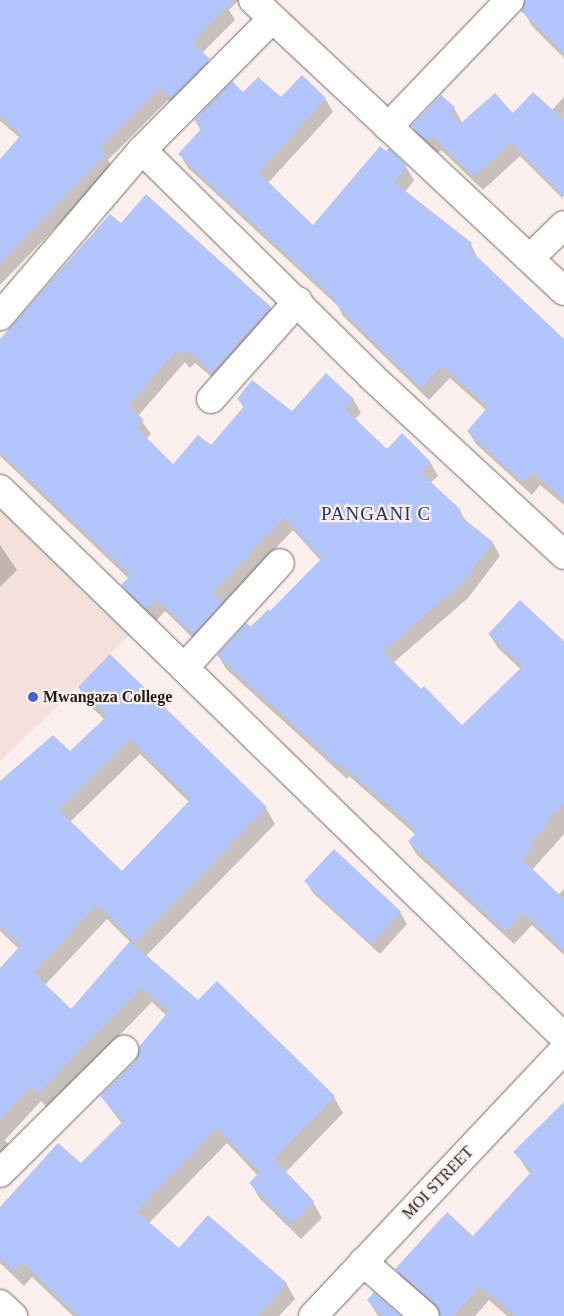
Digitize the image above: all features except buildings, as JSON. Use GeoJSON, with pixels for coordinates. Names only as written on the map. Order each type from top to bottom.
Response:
{"type":"FeatureCollection","features":[{"type":"Feature","properties":{"kind":"street"},"geometry":{"type":"LineString","coordinates":[[253,0],[564,291]]}},
{"type":"Feature","properties":{"kind":"street"},"geometry":{"type":"LineString","coordinates":[[388,127],[510,0]]}},
{"type":"Feature","properties":{"kind":"street"},"geometry":{"type":"LineString","coordinates":[[0,316],[142,150],[272,19]]}},
{"type":"Feature","properties":{"kind":"street"},"geometry":{"type":"LineString","coordinates":[[142,150],[298,301],[372,377],[564,555]]}},
{"type":"Feature","properties":{"kind":"street"},"geometry":{"type":"LineString","coordinates":[[530,258],[564,225]]}},
{"type":"Feature","properties":{"kind":"street"},"geometry":{"type":"LineString","coordinates":[[211,399],[298,301]]}},
{"type":"Feature","properties":{"kind":"street"},"geometry":{"type":"LineString","coordinates":[[0,489],[564,1037]]}},
{"type":"Feature","properties":{"kind":"street"},"geometry":{"type":"LineString","coordinates":[[184,668],[280,563]]}},
{"type":"Feature","properties":{"kind":"street"},"geometry":{"type":"LineString","coordinates":[[0,1173],[124,1050]]}},
{"type":"Feature","properties":{"kind":"street","name":"MOI STREET"},"geometry":{"type":"LineString","coordinates":[[314,1316],[564,1050]]}},
{"type":"Feature","properties":{"kind":"street"},"geometry":{"type":"LineString","coordinates":[[363,1262],[425,1316]]}},
{"type":"Feature","properties":{"kind":"street"},"geometry":{"type":"LineString","coordinates":[[0,1304],[13,1316]]}},
{"type":"Feature","properties":{"kind":"shaded area","name":"Mwangaza College"},"geometry":{"type":"Polygon","coordinates":[[[0,508],[132,633],[0,762],[0,508]]]}},
{"type":"Feature","properties":{"kind":"place","name":"Mwangaza College"},"geometry":{"type":"Point","coordinates":[33,697]}},
{"type":"Feature","properties":{"kind":"district","name":"PANGANI C"},"geometry":{"type":"Point","coordinates":[376,514]}}]}
